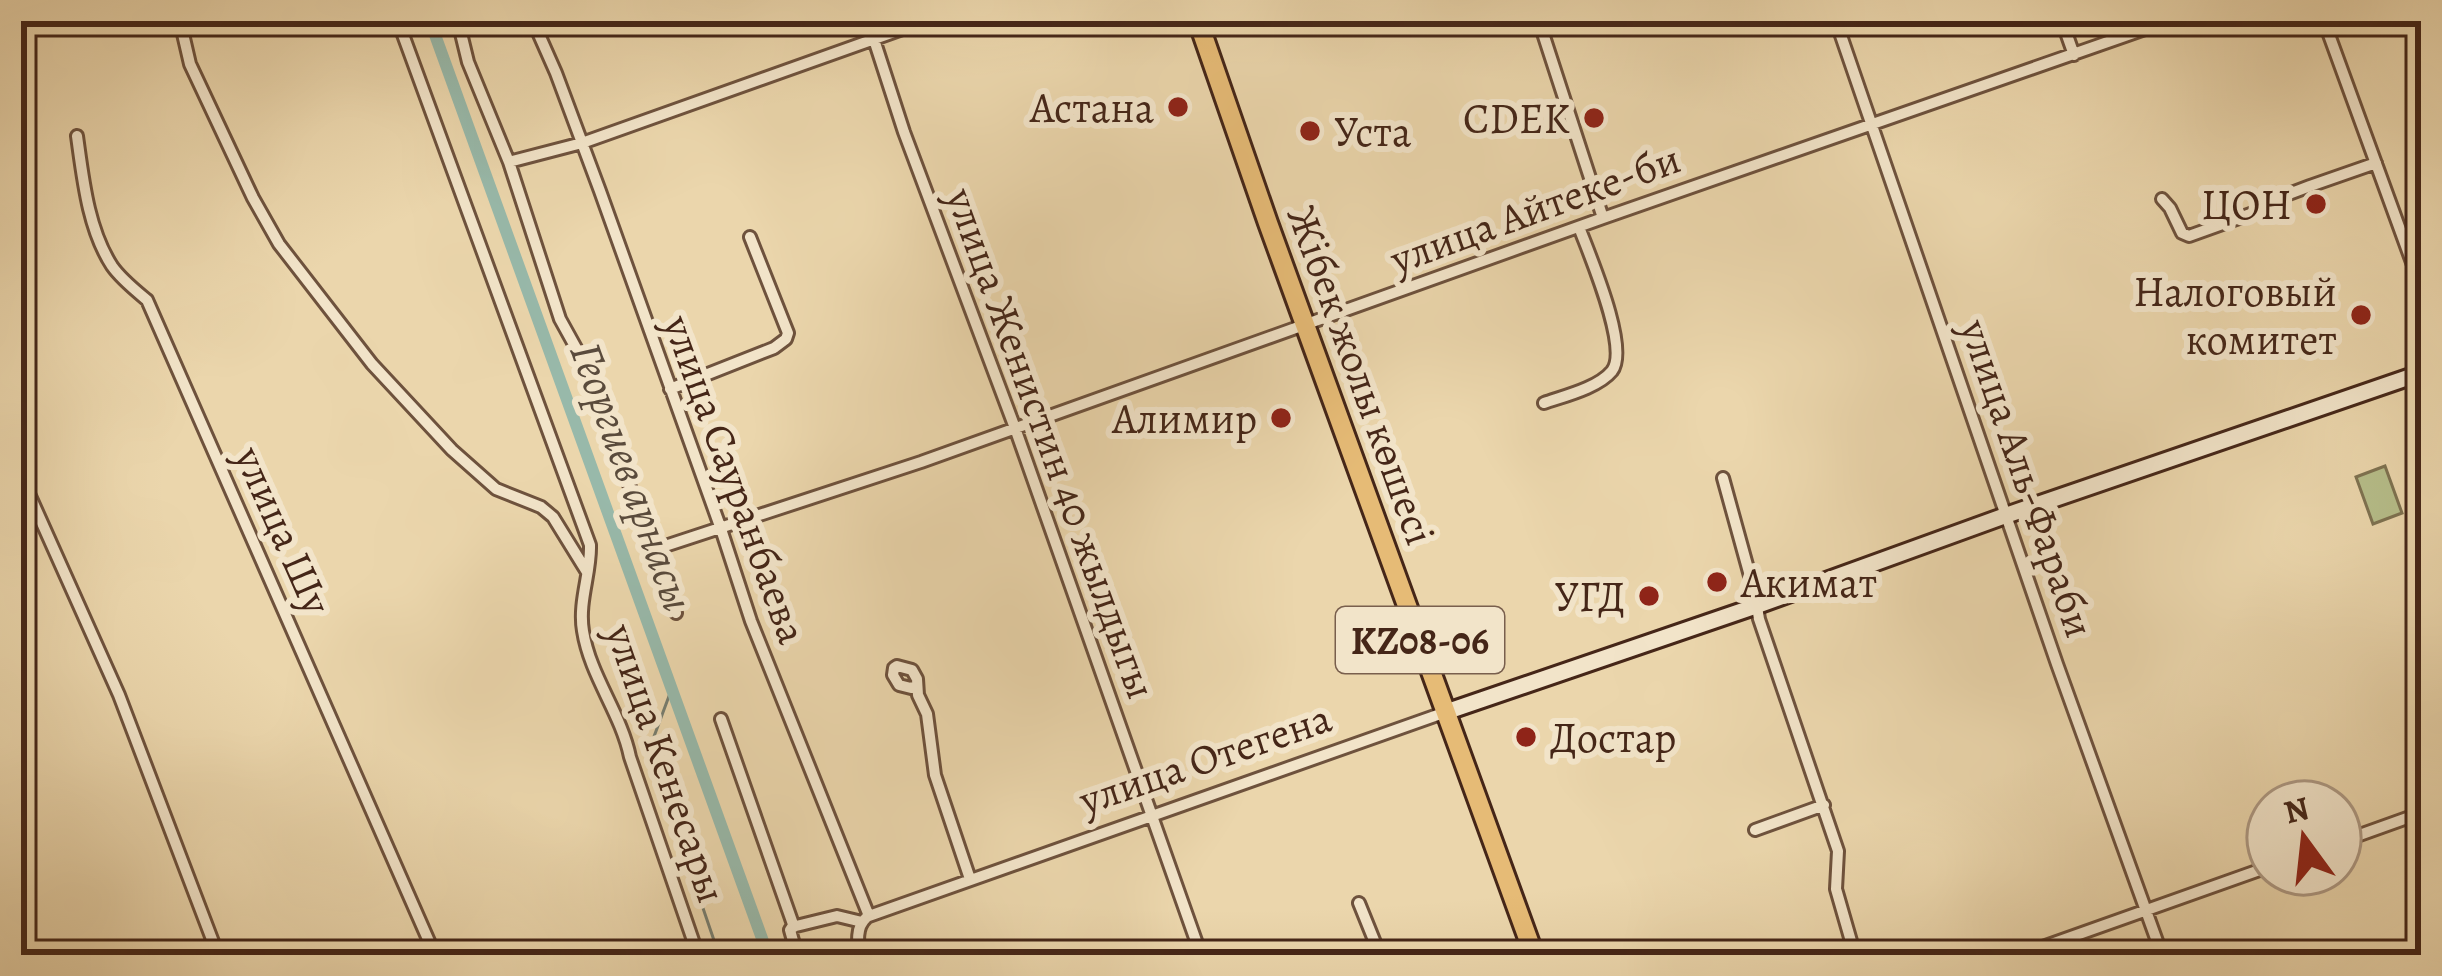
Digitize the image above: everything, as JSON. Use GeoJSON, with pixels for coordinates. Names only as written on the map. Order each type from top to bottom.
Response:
{"type":"FeatureCollection","features":[{"type":"Feature","properties":{"kind":"highway","name":"Жібек жолы көшесі"},"geometry":{"type":"LineString","coordinates":[[1198,21],[1534,955]]}},
{"type":"Feature","properties":{"kind":"main road","name":"улица Отегена"},"geometry":{"type":"LineString","coordinates":[[1446,712],[2421,373]]}},
{"type":"Feature","properties":{"kind":"street","name":"улица Кенесары"},"geometry":{"type":"LineString","coordinates":[[180,21],[197,79],[279,244],[372,364],[452,450],[496,489],[541,507],[553,517],[587,572],[582,626],[588,652],[625,732],[698,955]]}},
{"type":"Feature","properties":{"kind":"street"},"geometry":{"type":"LineString","coordinates":[[398,21],[590,545],[587,572]]}},
{"type":"Feature","properties":{"kind":"street"},"geometry":{"type":"LineString","coordinates":[[458,21],[468,62],[509,162],[560,319],[658,549],[676,613]]}},
{"type":"Feature","properties":{"kind":"street","name":"улица Сауранбаева"},"geometry":{"type":"LineString","coordinates":[[533,21],[582,143],[770,672],[865,919],[858,933],[861,955]]}},
{"type":"Feature","properties":{"kind":"street","name":"улица Женистин 40 жылдыгы"},"geometry":{"type":"LineString","coordinates":[[868,21],[904,133],[1015,428],[1201,955]]}},
{"type":"Feature","properties":{"kind":"street"},"geometry":{"type":"LineString","coordinates":[[509,162],[582,143],[925,21]]}},
{"type":"Feature","properties":{"kind":"street"},"geometry":{"type":"LineString","coordinates":[[1539,21],[1603,218]]}},
{"type":"Feature","properties":{"kind":"street","name":"улица Аль-Фараби"},"geometry":{"type":"LineString","coordinates":[[1836,21],[2162,955]]}},
{"type":"Feature","properties":{"kind":"street"},"geometry":{"type":"LineString","coordinates":[[2062,21],[2074,55]]}},
{"type":"Feature","properties":{"kind":"street","name":"улица Айтеке-би"},"geometry":{"type":"LineString","coordinates":[[658,549],[1015,428],[2168,21]]}},
{"type":"Feature","properties":{"kind":"street"},"geometry":{"type":"LineString","coordinates":[[2324,21],[2421,286]]}},
{"type":"Feature","properties":{"kind":"street","name":"улица Шу"},"geometry":{"type":"LineString","coordinates":[[77,136],[84,188],[97,232],[112,266],[147,300],[435,955]]}},
{"type":"Feature","properties":{"kind":"street"},"geometry":{"type":"LineString","coordinates":[[2162,199],[2189,236],[2376,164]]}},
{"type":"Feature","properties":{"kind":"street"},"geometry":{"type":"LineString","coordinates":[[1544,403],[1593,384],[1616,363],[1616,341],[1580,226]]}},
{"type":"Feature","properties":{"kind":"street"},"geometry":{"type":"LineString","coordinates":[[670,389],[787,339],[750,237]]}},
{"type":"Feature","properties":{"kind":"street"},"geometry":{"type":"LineString","coordinates":[[21,476],[119,695],[218,955]]}},
{"type":"Feature","properties":{"kind":"street"},"geometry":{"type":"LineString","coordinates":[[1723,478],[1756,606],[1838,851],[1836,890],[1855,955]]}},
{"type":"Feature","properties":{"kind":"street"},"geometry":{"type":"LineString","coordinates":[[916,686],[927,714],[934,775],[970,879]]}},
{"type":"Feature","properties":{"kind":"street","name":"улица Отегена"},"geometry":{"type":"LineString","coordinates":[[794,927],[837,916],[865,919],[1446,712]]}},
{"type":"Feature","properties":{"kind":"street"},"geometry":{"type":"LineString","coordinates":[[721,719],[794,927],[790,930],[797,955]]}},
{"type":"Feature","properties":{"kind":"street"},"geometry":{"type":"LineString","coordinates":[[1755,830],[1823,806]]}},
{"type":"Feature","properties":{"kind":"street"},"geometry":{"type":"LineString","coordinates":[[2364,833],[2421,813]]}},
{"type":"Feature","properties":{"kind":"street"},"geometry":{"type":"LineString","coordinates":[[2020,955],[2244,875]]}},
{"type":"Feature","properties":{"kind":"street"},"geometry":{"type":"LineString","coordinates":[[1359,903],[1380,955]]}},
{"type":"Feature","properties":{"kind":"street"},"geometry":{"type":"LineString","coordinates":[[21,927],[32,955]]}},
{"type":"Feature","properties":{"kind":"green space"},"geometry":{"type":"Polygon","coordinates":[[[2385,466],[2402,513],[2373,524],[2356,477],[2385,466]]]}},
{"type":"Feature","properties":{"kind":"waterway","name":"Георгиев арнасы"},"geometry":{"type":"LineString","coordinates":[[430,21],[768,955]]}},
{"type":"Feature","properties":{"kind":"waterway"},"geometry":{"type":"LineString","coordinates":[[672,688],[649,750],[719,955]]}},
{"type":"Feature","properties":{"kind":"place","name":"Астана"},"geometry":{"type":"Point","coordinates":[1178,107]}},
{"type":"Feature","properties":{"kind":"place","name":"CDEK"},"geometry":{"type":"Point","coordinates":[1594,118]}},
{"type":"Feature","properties":{"kind":"place","name":"Уста"},"geometry":{"type":"Point","coordinates":[1310,131]}},
{"type":"Feature","properties":{"kind":"place","name":"ЦОН"},"geometry":{"type":"Point","coordinates":[2316,204]}},
{"type":"Feature","properties":{"kind":"place","name":"Налоговый комитет"},"geometry":{"type":"Point","coordinates":[2361,315]}},
{"type":"Feature","properties":{"kind":"place","name":"Алимир"},"geometry":{"type":"Point","coordinates":[1281,418]}},
{"type":"Feature","properties":{"kind":"place","name":"Акимат"},"geometry":{"type":"Point","coordinates":[1717,582]}},
{"type":"Feature","properties":{"kind":"place","name":"УГД"},"geometry":{"type":"Point","coordinates":[1649,596]}},
{"type":"Feature","properties":{"kind":"place","name":"Достар"},"geometry":{"type":"Point","coordinates":[1526,737]}}]}
